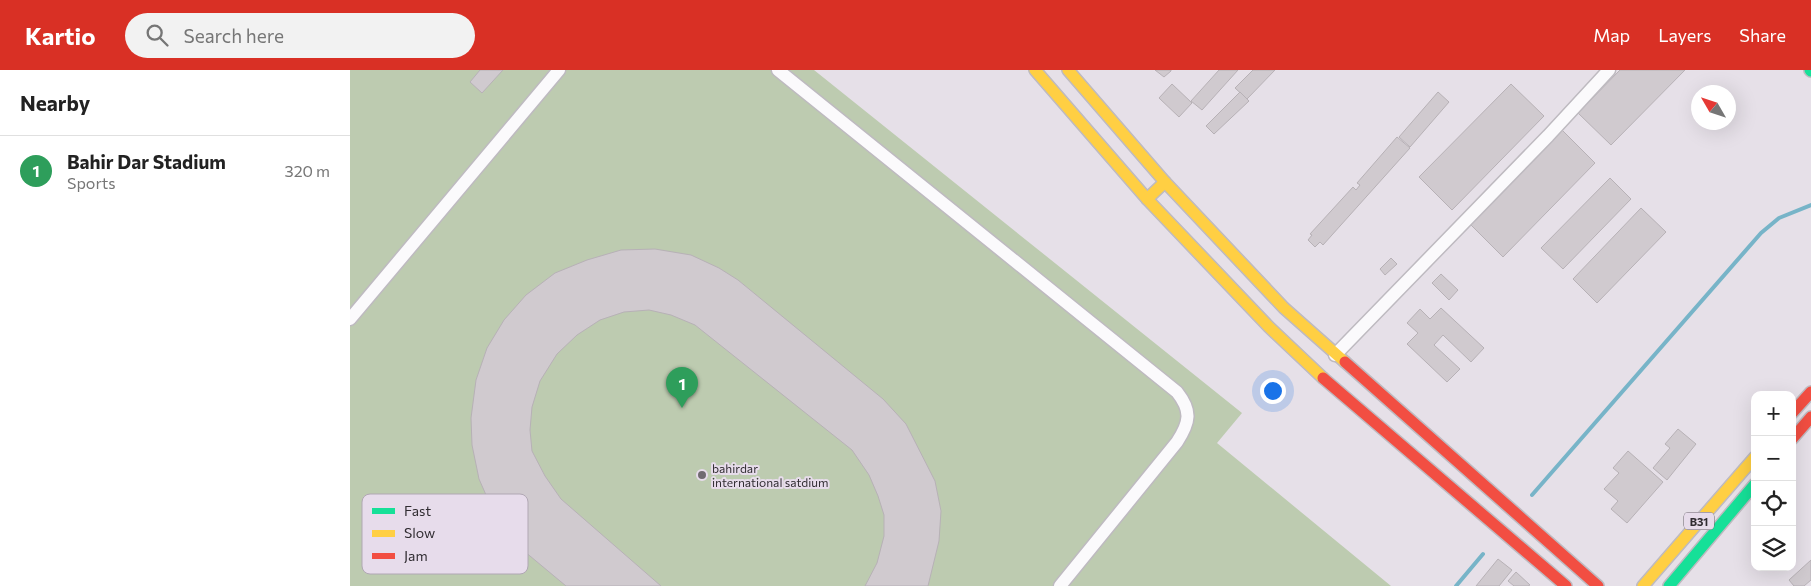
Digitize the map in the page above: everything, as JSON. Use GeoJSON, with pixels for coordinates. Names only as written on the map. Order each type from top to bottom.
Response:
{"type":"FeatureCollection","features":[{"type":"Feature","properties":{"kind":"street"},"geometry":{"type":"LineString","coordinates":[[350,319],[559,70]]}},
{"type":"Feature","properties":{"kind":"street"},"geometry":{"type":"LineString","coordinates":[[778,70],[1177,392],[1186,403],[1188,416],[1186,428],[1178,442],[1060,586]]}},
{"type":"Feature","properties":{"kind":"street"},"geometry":{"type":"LineString","coordinates":[[1035,70],[1147,199],[1262,320],[1317,373],[1566,586]]}},
{"type":"Feature","properties":{"kind":"street"},"geometry":{"type":"LineString","coordinates":[[1068,70],[1165,182],[1278,302],[1335,355],[1598,586]]}},
{"type":"Feature","properties":{"kind":"street"},"geometry":{"type":"LineString","coordinates":[[1335,355],[1548,136],[1609,70]]}},
{"type":"Feature","properties":{"kind":"street"},"geometry":{"type":"LineString","coordinates":[[1147,199],[1165,182]]}},
{"type":"Feature","properties":{"kind":"street"},"geometry":{"type":"LineString","coordinates":[[1796,409],[1811,392]]}},
{"type":"Feature","properties":{"kind":"street"},"geometry":{"type":"LineString","coordinates":[[1795,436],[1811,417]]}},
{"type":"Feature","properties":{"kind":"street","name":"B31"},"geometry":{"type":"LineString","coordinates":[[1643,586],[1751,462]]}},
{"type":"Feature","properties":{"kind":"street","name":"B31"},"geometry":{"type":"LineString","coordinates":[[1669,586],[1751,489]]}},
{"type":"Feature","properties":{"kind":"green space"},"geometry":{"type":"Polygon","coordinates":[[[350,70],[814,70],[1242,413],[1217,443],[1391,586],[350,586],[350,70]]]}},
{"type":"Feature","properties":{"kind":"building"},"geometry":{"type":"Polygon","coordinates":[[[480,70],[503,70],[482,93],[470,82],[480,70]]]}},
{"type":"Feature","properties":{"kind":"building"},"geometry":{"type":"Polygon","coordinates":[[[1155,70],[1171,70],[1171,71],[1164,77],[1155,70]]]}},
{"type":"Feature","properties":{"kind":"building"},"geometry":{"type":"Polygon","coordinates":[[[1219,70],[1238,70],[1202,110],[1191,101],[1219,70]]]}},
{"type":"Feature","properties":{"kind":"building"},"geometry":{"type":"Polygon","coordinates":[[[1253,70],[1275,70],[1247,99],[1235,88],[1253,70]]]}},
{"type":"Feature","properties":{"kind":"building"},"geometry":{"type":"Polygon","coordinates":[[[1620,70],[1685,70],[1611,145],[1578,113],[1620,70]]]}},
{"type":"Feature","properties":{"kind":"building"},"geometry":{"type":"Polygon","coordinates":[[[1172,84],[1192,103],[1179,117],[1159,98],[1172,84]]]}},
{"type":"Feature","properties":{"kind":"building"},"geometry":{"type":"Polygon","coordinates":[[[1511,84],[1544,116],[1452,210],[1419,177],[1511,84]]]}},
{"type":"Feature","properties":{"kind":"building"},"geometry":{"type":"Polygon","coordinates":[[[1240,92],[1249,101],[1214,134],[1206,126],[1240,92]]]}},
{"type":"Feature","properties":{"kind":"building"},"geometry":{"type":"Polygon","coordinates":[[[1438,92],[1449,102],[1410,147],[1399,137],[1438,92]]]}},
{"type":"Feature","properties":{"kind":"building"},"geometry":{"type":"Polygon","coordinates":[[[1562,130],[1595,163],[1503,257],[1470,224],[1562,130]]]}},
{"type":"Feature","properties":{"kind":"building"},"geometry":{"type":"Polygon","coordinates":[[[1397,137],[1410,148],[1323,245],[1320,242],[1315,247],[1308,240],[1312,235],[1310,234],[1353,187],[1356,190],[1360,185],[1357,183],[1397,137]]]}},
{"type":"Feature","properties":{"kind":"building"},"geometry":{"type":"Polygon","coordinates":[[[1610,178],[1631,199],[1563,269],[1541,248],[1610,178]]]}},
{"type":"Feature","properties":{"kind":"building"},"geometry":{"type":"Polygon","coordinates":[[[1641,208],[1666,232],[1597,303],[1573,279],[1641,208]]]}},
{"type":"Feature","properties":{"kind":"building"},"geometry":{"type":"Polygon","coordinates":[[[655,249],[691,255],[719,268],[738,280],[883,399],[906,424],[935,481],[941,511],[939,541],[928,586],[865,586],[877,563],[884,536],[884,515],[869,475],[852,450],[695,325],[671,315],[649,310],[624,312],[600,320],[577,335],[557,354],[540,381],[532,407],[530,430],[532,451],[545,476],[561,499],[661,586],[566,586],[528,554],[528,494],[486,494],[479,479],[472,445],[471,418],[476,380],[487,348],[504,320],[526,295],[555,273],[587,260],[621,250],[655,249]]]}},
{"type":"Feature","properties":{"kind":"building"},"geometry":{"type":"Polygon","coordinates":[[[1391,258],[1397,264],[1385,275],[1380,269],[1391,258]]]}},
{"type":"Feature","properties":{"kind":"building"},"geometry":{"type":"Polygon","coordinates":[[[1441,274],[1458,290],[1449,300],[1432,283],[1441,274]]]}},
{"type":"Feature","properties":{"kind":"building"},"geometry":{"type":"Polygon","coordinates":[[[1441,308],[1484,348],[1471,362],[1443,335],[1434,345],[1460,369],[1447,382],[1407,344],[1418,333],[1407,323],[1420,309],[1430,319],[1441,308]]]}},
{"type":"Feature","properties":{"kind":"building"},"geometry":{"type":"Polygon","coordinates":[[[1678,429],[1696,444],[1667,480],[1653,468],[1670,448],[1665,444],[1678,429]]]}},
{"type":"Feature","properties":{"kind":"building"},"geometry":{"type":"Polygon","coordinates":[[[1628,451],[1663,482],[1627,523],[1611,509],[1618,501],[1604,489],[1619,473],[1613,468],[1628,451]]]}},
{"type":"Feature","properties":{"kind":"building"},"geometry":{"type":"Polygon","coordinates":[[[1498,559],[1512,570],[1499,586],[1476,586],[1498,559]]]}},
{"type":"Feature","properties":{"kind":"building"},"geometry":{"type":"Polygon","coordinates":[[[1811,560],[1811,580],[1804,586],[1794,586],[1789,580],[1811,560]]]}},
{"type":"Feature","properties":{"kind":"building"},"geometry":{"type":"Polygon","coordinates":[[[1516,572],[1530,585],[1514,586],[1508,581],[1516,572]]]}},
{"type":"Feature","properties":{"kind":"waterway"},"geometry":{"type":"LineString","coordinates":[[1532,495],[1761,233],[1779,218],[1811,205]]}},
{"type":"Feature","properties":{"kind":"waterway"},"geometry":{"type":"LineString","coordinates":[[1456,586],[1483,554]]}},
{"type":"Feature","properties":{"kind":"traffic: fast"},"geometry":{"type":"LineString","coordinates":[[1669,586],[1751,489]]}},
{"type":"Feature","properties":{"kind":"traffic: slow"},"geometry":{"type":"LineString","coordinates":[[1035,70],[1147,199],[1269,327],[1323,378]]}},
{"type":"Feature","properties":{"kind":"traffic: slow"},"geometry":{"type":"LineString","coordinates":[[1068,70],[1165,182],[1284,308],[1345,362]]}},
{"type":"Feature","properties":{"kind":"traffic: slow"},"geometry":{"type":"LineString","coordinates":[[1147,199],[1165,182]]}},
{"type":"Feature","properties":{"kind":"traffic: slow"},"geometry":{"type":"LineString","coordinates":[[1643,586],[1751,462]]}},
{"type":"Feature","properties":{"kind":"traffic: jam"},"geometry":{"type":"LineString","coordinates":[[1345,362],[1598,586]]}},
{"type":"Feature","properties":{"kind":"traffic: jam"},"geometry":{"type":"LineString","coordinates":[[1323,378],[1566,586]]}},
{"type":"Feature","properties":{"kind":"traffic: jam"},"geometry":{"type":"LineString","coordinates":[[1796,409],[1811,392]]}},
{"type":"Feature","properties":{"kind":"traffic: jam"},"geometry":{"type":"LineString","coordinates":[[1795,436],[1811,417]]}},
{"type":"Feature","properties":{"kind":"place","name":"Bahir Dar Stadium"},"geometry":{"type":"Point","coordinates":[682,408]}},
{"type":"Feature","properties":{"kind":"place","name":"bahirdar international satdium"},"geometry":{"type":"Point","coordinates":[702,475]}}]}
